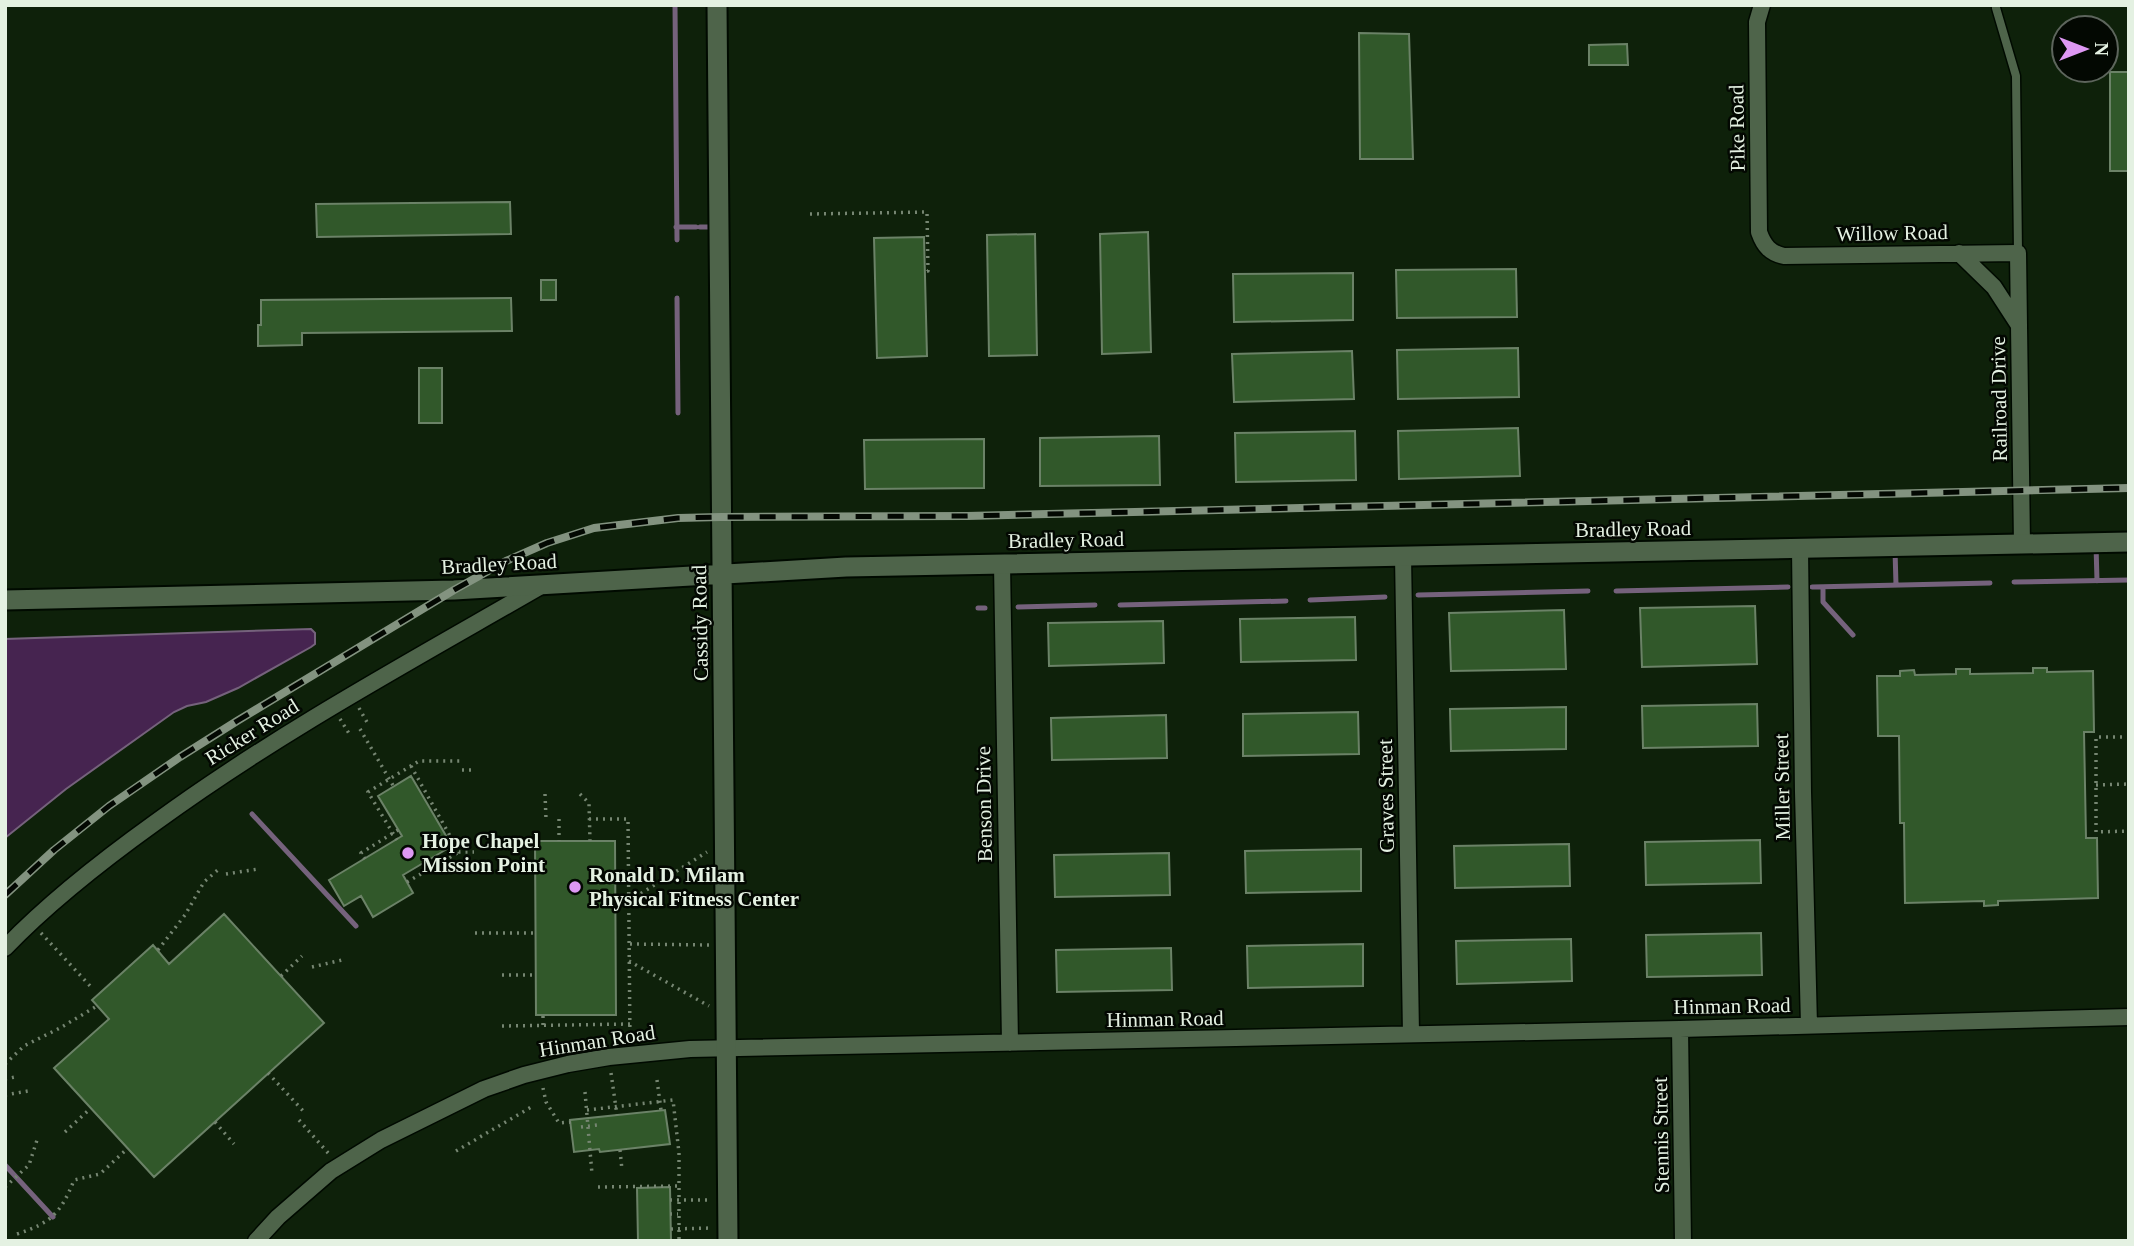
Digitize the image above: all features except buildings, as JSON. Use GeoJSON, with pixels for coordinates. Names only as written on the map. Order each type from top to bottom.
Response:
{"type":"FeatureCollection","features":[{"type":"Feature","properties":{"kind":"street","name":"Cassidy Road"},"geometry":{"type":"LineString","coordinates":[[717,5],[728,1234]]}},
{"type":"Feature","properties":{"kind":"street","name":"Pike Road"},"geometry":{"type":"LineString","coordinates":[[1762,5],[1757,23],[1759,232],[1763,243],[1769,249]]}},
{"type":"Feature","properties":{"kind":"street","name":"Willow Road"},"geometry":{"type":"LineString","coordinates":[[1769,249],[1784,256],[2018,253]]}},
{"type":"Feature","properties":{"kind":"street"},"geometry":{"type":"LineString","coordinates":[[1959,253],[1994,287],[2019,326]]}},
{"type":"Feature","properties":{"kind":"street","name":"Railroad Drive"},"geometry":{"type":"LineString","coordinates":[[2018,253],[2022,544]]}},
{"type":"Feature","properties":{"kind":"street","name":"Bradley Road"},"geometry":{"type":"LineString","coordinates":[[5,600],[454,590],[846,567],[2129,542]]}},
{"type":"Feature","properties":{"kind":"street","name":"Miller Street"},"geometry":{"type":"LineString","coordinates":[[1800,549],[1810,1026]]}},
{"type":"Feature","properties":{"kind":"street","name":"Graves Street"},"geometry":{"type":"LineString","coordinates":[[1403,556],[1411,1034]]}},
{"type":"Feature","properties":{"kind":"street","name":"Benson Drive"},"geometry":{"type":"LineString","coordinates":[[1002,564],[1010,1043]]}},
{"type":"Feature","properties":{"kind":"street","name":"Ricker Road"},"geometry":{"type":"LineString","coordinates":[[5,948],[107,857],[195,793],[351,695],[543,584]]}},
{"type":"Feature","properties":{"kind":"street","name":"Hinman Road"},"geometry":{"type":"LineString","coordinates":[[256,1241],[278,1217],[331,1171],[381,1140],[484,1089],[531,1073],[609,1057],[690,1049],[2129,1017]]}},
{"type":"Feature","properties":{"kind":"street","name":"Stennis Street"},"geometry":{"type":"LineString","coordinates":[[1680,1029],[1683,1241]]}},
{"type":"Feature","properties":{"kind":"lane"},"geometry":{"type":"LineString","coordinates":[[1996,8],[2017,76],[2018,253]]}},
{"type":"Feature","properties":{"kind":"path"},"geometry":{"type":"LineString","coordinates":[[810,214],[926,212],[928,271],[925,271]]}},
{"type":"Feature","properties":{"kind":"path"},"geometry":{"type":"LineString","coordinates":[[360,729],[394,787]]}},
{"type":"Feature","properties":{"kind":"path"},"geometry":{"type":"LineString","coordinates":[[2129,737],[2096,737],[2096,832],[2129,831]]}},
{"type":"Feature","properties":{"kind":"path"},"geometry":{"type":"LineString","coordinates":[[397,839],[368,792],[419,761],[462,761]]}},
{"type":"Feature","properties":{"kind":"path"},"geometry":{"type":"LineString","coordinates":[[411,766],[459,852]]}},
{"type":"Feature","properties":{"kind":"path"},"geometry":{"type":"LineString","coordinates":[[462,771],[474,770]]}},
{"type":"Feature","properties":{"kind":"path"},"geometry":{"type":"LineString","coordinates":[[2096,785],[2129,784]]}},
{"type":"Feature","properties":{"kind":"path"},"geometry":{"type":"LineString","coordinates":[[545,794],[546,819]]}},
{"type":"Feature","properties":{"kind":"path"},"geometry":{"type":"LineString","coordinates":[[580,794],[589,803],[590,842]]}},
{"type":"Feature","properties":{"kind":"path"},"geometry":{"type":"LineString","coordinates":[[378,807],[383,804]]}},
{"type":"Feature","properties":{"kind":"path"},"geometry":{"type":"LineString","coordinates":[[559,819],[559,842]]}},
{"type":"Feature","properties":{"kind":"path"},"geometry":{"type":"LineString","coordinates":[[589,819],[628,819],[630,1055]]}},
{"type":"Feature","properties":{"kind":"path"},"geometry":{"type":"LineString","coordinates":[[365,859],[361,853],[398,830]]}},
{"type":"Feature","properties":{"kind":"path"},"geometry":{"type":"LineString","coordinates":[[629,901],[725,841]]}},
{"type":"Feature","properties":{"kind":"path"},"geometry":{"type":"LineString","coordinates":[[407,882],[459,852],[474,852]]}},
{"type":"Feature","properties":{"kind":"path"},"geometry":{"type":"LineString","coordinates":[[158,950],[185,915],[204,882],[220,867]]}},
{"type":"Feature","properties":{"kind":"path"},"geometry":{"type":"LineString","coordinates":[[226,874],[258,869]]}},
{"type":"Feature","properties":{"kind":"path"},"geometry":{"type":"LineString","coordinates":[[31,923],[92,988]]}},
{"type":"Feature","properties":{"kind":"path"},"geometry":{"type":"LineString","coordinates":[[475,933],[536,933]]}},
{"type":"Feature","properties":{"kind":"path"},"geometry":{"type":"LineString","coordinates":[[629,944],[726,945]]}},
{"type":"Feature","properties":{"kind":"path"},"geometry":{"type":"LineString","coordinates":[[281,976],[302,956]]}},
{"type":"Feature","properties":{"kind":"path"},"geometry":{"type":"LineString","coordinates":[[312,967],[342,960]]}},
{"type":"Feature","properties":{"kind":"path"},"geometry":{"type":"LineString","coordinates":[[629,961],[726,1016]]}},
{"type":"Feature","properties":{"kind":"path"},"geometry":{"type":"LineString","coordinates":[[502,975],[536,975]]}},
{"type":"Feature","properties":{"kind":"path"},"geometry":{"type":"LineString","coordinates":[[5,1065],[24,1046],[97,1006]]}},
{"type":"Feature","properties":{"kind":"path"},"geometry":{"type":"LineString","coordinates":[[543,1015],[543,1025]]}},
{"type":"Feature","properties":{"kind":"path"},"geometry":{"type":"LineString","coordinates":[[502,1026],[630,1024]]}},
{"type":"Feature","properties":{"kind":"path"},"geometry":{"type":"LineString","coordinates":[[609,1057],[617,1115]]}},
{"type":"Feature","properties":{"kind":"path"},"geometry":{"type":"LineString","coordinates":[[268,1073],[306,1114]]}},
{"type":"Feature","properties":{"kind":"path"},"geometry":{"type":"LineString","coordinates":[[5,1079],[15,1077]]}},
{"type":"Feature","properties":{"kind":"path"},"geometry":{"type":"LineString","coordinates":[[657,1080],[661,1110]]}},
{"type":"Feature","properties":{"kind":"path"},"geometry":{"type":"LineString","coordinates":[[5,1095],[28,1091]]}},
{"type":"Feature","properties":{"kind":"path"},"geometry":{"type":"LineString","coordinates":[[585,1092],[589,1126],[586,1148],[592,1174]]}},
{"type":"Feature","properties":{"kind":"path"},"geometry":{"type":"LineString","coordinates":[[587,1110],[673,1100],[679,1153],[679,1241]]}},
{"type":"Feature","properties":{"kind":"path"},"geometry":{"type":"LineString","coordinates":[[546,1102],[559,1122],[571,1122]]}},
{"type":"Feature","properties":{"kind":"path"},"geometry":{"type":"LineString","coordinates":[[456,1151],[533,1106]]}},
{"type":"Feature","properties":{"kind":"path"},"geometry":{"type":"LineString","coordinates":[[65,1132],[91,1108]]}},
{"type":"Feature","properties":{"kind":"path"},"geometry":{"type":"LineString","coordinates":[[299,1120],[339,1166]]}},
{"type":"Feature","properties":{"kind":"path"},"geometry":{"type":"LineString","coordinates":[[215,1122],[234,1144]]}},
{"type":"Feature","properties":{"kind":"path"},"geometry":{"type":"LineString","coordinates":[[581,1127],[597,1125]]}},
{"type":"Feature","properties":{"kind":"path"},"geometry":{"type":"LineString","coordinates":[[5,1187],[29,1166],[37,1140]]}},
{"type":"Feature","properties":{"kind":"path"},"geometry":{"type":"LineString","coordinates":[[17,1234],[39,1227],[64,1204],[74,1180],[100,1174],[128,1148]]}},
{"type":"Feature","properties":{"kind":"path"},"geometry":{"type":"LineString","coordinates":[[620,1150],[622,1170]]}},
{"type":"Feature","properties":{"kind":"path"},"geometry":{"type":"LineString","coordinates":[[598,1187],[678,1186]]}},
{"type":"Feature","properties":{"kind":"path"},"geometry":{"type":"LineString","coordinates":[[670,1200],[727,1200]]}},
{"type":"Feature","properties":{"kind":"path"},"geometry":{"type":"LineString","coordinates":[[670,1214],[678,1214]]}},
{"type":"Feature","properties":{"kind":"path"},"geometry":{"type":"LineString","coordinates":[[671,1229],[728,1234]]}},
{"type":"Feature","properties":{"kind":"shaded area"},"geometry":{"type":"Polygon","coordinates":[[[311,629],[315,633],[315,644],[311,647],[238,688],[174,712],[66,789],[5,838],[5,639],[311,629]]]}},
{"type":"Feature","properties":{"kind":"waterway"},"geometry":{"type":"LineString","coordinates":[[675,5],[677,240]]}},
{"type":"Feature","properties":{"kind":"waterway"},"geometry":{"type":"LineString","coordinates":[[676,227],[696,227]]}},
{"type":"Feature","properties":{"kind":"waterway"},"geometry":{"type":"LineString","coordinates":[[700,227],[716,227]]}},
{"type":"Feature","properties":{"kind":"waterway"},"geometry":{"type":"LineString","coordinates":[[677,298],[678,413]]}},
{"type":"Feature","properties":{"kind":"waterway"},"geometry":{"type":"LineString","coordinates":[[2096,545],[2097,581]]}},
{"type":"Feature","properties":{"kind":"waterway"},"geometry":{"type":"LineString","coordinates":[[1895,550],[1896,585]]}},
{"type":"Feature","properties":{"kind":"waterway"},"geometry":{"type":"LineString","coordinates":[[2014,582],[2129,580]]}},
{"type":"Feature","properties":{"kind":"waterway"},"geometry":{"type":"LineString","coordinates":[[1812,587],[1990,583]]}},
{"type":"Feature","properties":{"kind":"waterway"},"geometry":{"type":"LineString","coordinates":[[1616,591],[1788,587]]}},
{"type":"Feature","properties":{"kind":"waterway"},"geometry":{"type":"LineString","coordinates":[[1823,587],[1823,602],[1853,635]]}},
{"type":"Feature","properties":{"kind":"waterway"},"geometry":{"type":"LineString","coordinates":[[1418,595],[1588,591]]}},
{"type":"Feature","properties":{"kind":"waterway"},"geometry":{"type":"LineString","coordinates":[[1310,600],[1385,597]]}},
{"type":"Feature","properties":{"kind":"waterway"},"geometry":{"type":"LineString","coordinates":[[1120,605],[1286,601]]}},
{"type":"Feature","properties":{"kind":"waterway"},"geometry":{"type":"LineString","coordinates":[[1018,607],[1095,605]]}},
{"type":"Feature","properties":{"kind":"waterway"},"geometry":{"type":"LineString","coordinates":[[978,608],[985,608]]}},
{"type":"Feature","properties":{"kind":"waterway"},"geometry":{"type":"LineString","coordinates":[[252,814],[356,926]]}},
{"type":"Feature","properties":{"kind":"waterway"},"geometry":{"type":"LineString","coordinates":[[5,1165],[53,1217]]}},
{"type":"Feature","properties":{"kind":"railway"},"geometry":{"type":"LineString","coordinates":[[5,895],[54,850],[109,806],[237,721],[506,561],[547,543],[594,528],[678,518],[967,516],[2129,488]]}},
{"type":"Feature","properties":{"kind":"place","name":"Hope Chapel Mission Point"},"geometry":{"type":"Point","coordinates":[408,853]}},
{"type":"Feature","properties":{"kind":"place","name":"Ronald D. Milam Physical Fitness Center"},"geometry":{"type":"Point","coordinates":[575,887]}}]}
